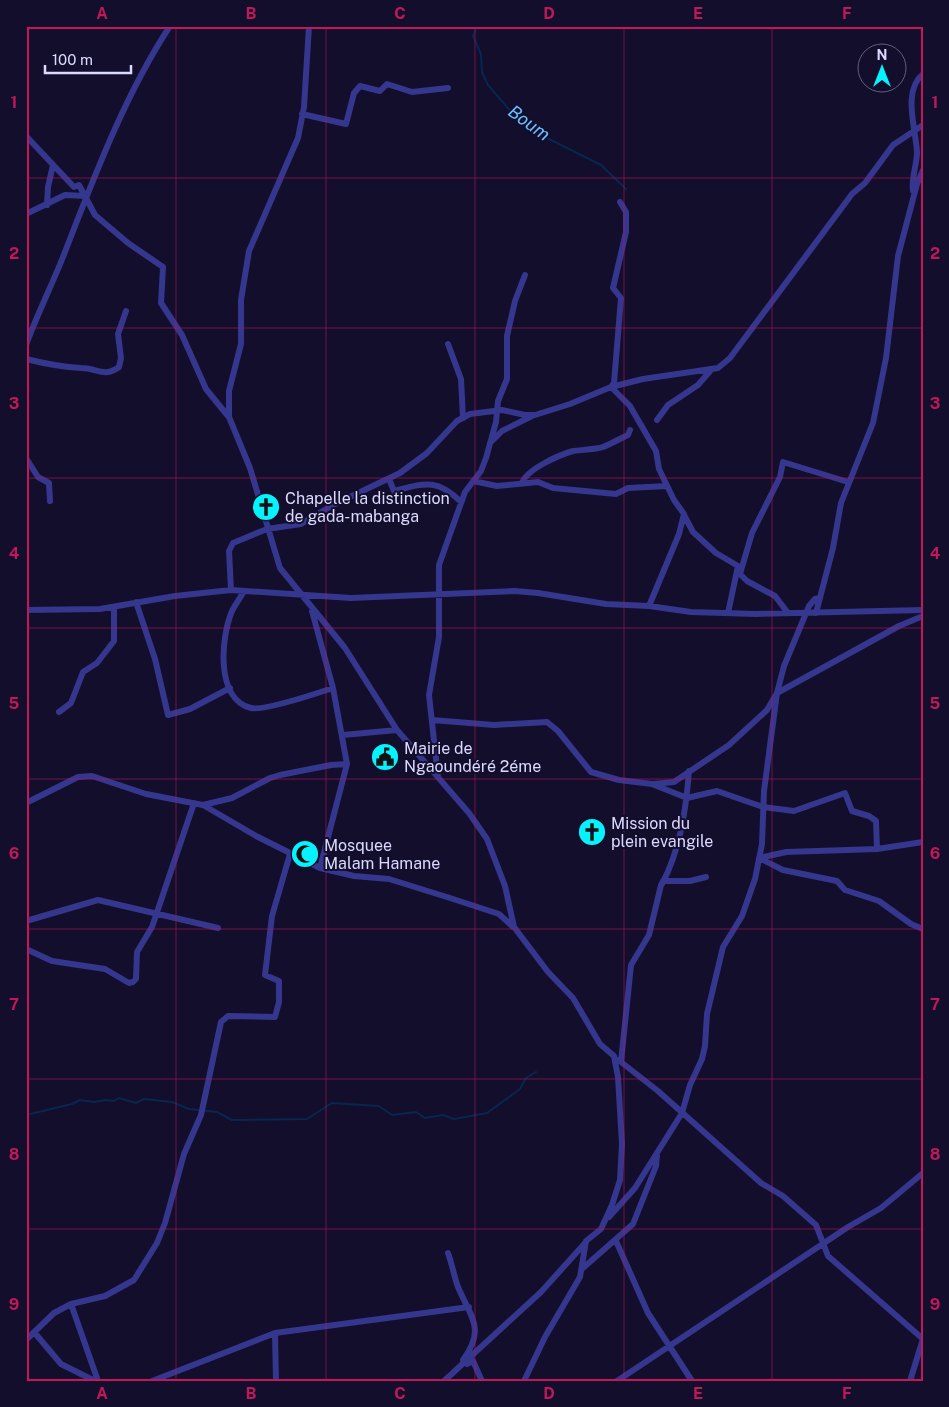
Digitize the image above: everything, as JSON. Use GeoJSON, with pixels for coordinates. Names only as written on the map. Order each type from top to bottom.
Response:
{"type":"FeatureCollection","features":[{"type":"Feature","properties":{"kind":"street"},"geometry":{"type":"LineString","coordinates":[[26,345],[60,264],[85,196],[151,54],[170,26]]}},
{"type":"Feature","properties":{"kind":"street"},"geometry":{"type":"LineString","coordinates":[[229,417],[229,391],[241,344],[242,300],[248,251],[292,153],[302,114],[309,26]]}},
{"type":"Feature","properties":{"kind":"street"},"geometry":{"type":"LineString","coordinates":[[914,195],[912,182],[917,155],[912,92],[918,77],[923,74]]}},
{"type":"Feature","properties":{"kind":"street"},"geometry":{"type":"LineString","coordinates":[[302,114],[346,124],[354,93],[360,86],[380,91],[387,84],[412,92],[448,88]]}},
{"type":"Feature","properties":{"kind":"street"},"geometry":{"type":"LineString","coordinates":[[490,444],[502,431],[535,415],[570,404],[611,387],[718,368],[730,358],[852,194],[865,184],[893,145],[923,125]]}},
{"type":"Feature","properties":{"kind":"street"},"geometry":{"type":"LineString","coordinates":[[26,136],[74,187],[79,186],[95,215],[128,243],[163,268],[161,303],[182,335],[206,389],[229,417],[250,468],[280,568],[311,609],[345,648],[397,730],[470,813],[486,839],[505,886],[514,927]]}},
{"type":"Feature","properties":{"kind":"street"},"geometry":{"type":"LineString","coordinates":[[47,205],[48,187],[53,165]]}},
{"type":"Feature","properties":{"kind":"street"},"geometry":{"type":"LineString","coordinates":[[816,612],[833,548],[841,503],[875,416],[886,358],[898,256],[914,195],[923,170]]}},
{"type":"Feature","properties":{"kind":"street"},"geometry":{"type":"LineString","coordinates":[[26,214],[65,195],[85,196]]}},
{"type":"Feature","properties":{"kind":"street"},"geometry":{"type":"LineString","coordinates":[[611,387],[614,382],[621,298],[613,288],[626,232],[626,212],[620,202]]}},
{"type":"Feature","properties":{"kind":"street"},"geometry":{"type":"LineString","coordinates":[[438,777],[429,695],[439,637],[440,611],[437,593],[439,565],[461,502],[481,470],[490,444],[498,401],[509,369],[507,336],[515,301],[526,276]]}},
{"type":"Feature","properties":{"kind":"street"},"geometry":{"type":"LineString","coordinates":[[26,359],[56,367],[81,368],[99,373],[111,373],[119,367],[121,358],[118,334],[126,311]]}},
{"type":"Feature","properties":{"kind":"street"},"geometry":{"type":"LineString","coordinates":[[448,344],[461,379],[463,418]]}},
{"type":"Feature","properties":{"kind":"street"},"geometry":{"type":"LineString","coordinates":[[658,420],[668,405],[698,385],[712,370]]}},
{"type":"Feature","properties":{"kind":"street"},"geometry":{"type":"LineString","coordinates":[[611,387],[630,406],[656,451],[659,469],[693,532],[716,553],[738,566],[739,573],[747,581],[775,596],[788,613]]}},
{"type":"Feature","properties":{"kind":"street"},"geometry":{"type":"LineString","coordinates":[[231,590],[230,546],[267,529],[301,524],[333,505],[400,474],[427,453],[444,434],[470,414],[497,410],[535,415]]}},
{"type":"Feature","properties":{"kind":"street"},"geometry":{"type":"LineString","coordinates":[[522,483],[529,472],[550,460],[572,452],[603,447],[628,435],[630,430]]}},
{"type":"Feature","properties":{"kind":"street"},"geometry":{"type":"LineString","coordinates":[[26,458],[38,477],[49,483],[50,501]]}},
{"type":"Feature","properties":{"kind":"street"},"geometry":{"type":"LineString","coordinates":[[728,613],[752,533],[780,476],[783,462],[848,482]]}},
{"type":"Feature","properties":{"kind":"street"},"geometry":{"type":"LineString","coordinates":[[388,479],[394,491],[419,485],[439,484],[461,502]]}},
{"type":"Feature","properties":{"kind":"street"},"geometry":{"type":"LineString","coordinates":[[473,481],[497,486],[538,482],[554,488],[616,494],[628,488],[667,486]]}},
{"type":"Feature","properties":{"kind":"street"},"geometry":{"type":"LineString","coordinates":[[649,606],[679,534],[684,514]]}},
{"type":"Feature","properties":{"kind":"street"},"geometry":{"type":"LineString","coordinates":[[26,610],[100,609],[136,602],[231,590],[360,598],[437,593],[538,592],[606,604],[649,606],[691,612],[807,613],[923,610]]}},
{"type":"Feature","properties":{"kind":"street"},"geometry":{"type":"LineString","coordinates":[[244,592],[232,612],[223,644],[223,662],[230,688],[242,704],[252,709],[265,708],[333,688]]}},
{"type":"Feature","properties":{"kind":"street"},"geometry":{"type":"LineString","coordinates":[[444,1381],[541,1292],[586,1241],[601,1229],[635,1188],[682,1113],[705,1046],[707,1014],[723,947],[742,916],[759,858],[762,844],[768,753],[778,694],[791,645],[812,601],[820,598]]}},
{"type":"Feature","properties":{"kind":"street"},"geometry":{"type":"LineString","coordinates":[[136,602],[156,659],[161,693],[168,715],[190,709],[230,688]]}},
{"type":"Feature","properties":{"kind":"street"},"geometry":{"type":"LineString","coordinates":[[59,712],[71,703],[83,672],[97,663],[114,640],[114,607]]}},
{"type":"Feature","properties":{"kind":"street"},"geometry":{"type":"LineString","coordinates":[[311,609],[333,688],[347,764],[320,868]]}},
{"type":"Feature","properties":{"kind":"street"},"geometry":{"type":"LineString","coordinates":[[432,720],[494,725],[547,722],[558,731],[592,772],[619,780],[652,784],[674,782],[729,745],[767,710],[778,694],[899,626],[923,616]]}},
{"type":"Feature","properties":{"kind":"street"},"geometry":{"type":"LineString","coordinates":[[343,735],[397,730]]}},
{"type":"Feature","properties":{"kind":"street"},"geometry":{"type":"LineString","coordinates":[[203,805],[232,798],[280,775],[330,765],[347,764]]}},
{"type":"Feature","properties":{"kind":"street"},"geometry":{"type":"LineString","coordinates":[[621,1062],[630,965],[648,935],[661,885],[674,861],[687,798],[690,771]]}},
{"type":"Feature","properties":{"kind":"street"},"geometry":{"type":"LineString","coordinates":[[26,803],[78,777],[86,775],[146,794],[203,805],[290,854],[320,868],[354,876],[388,879],[499,914],[514,927],[548,972],[572,998],[600,1044],[761,1183],[783,1196],[816,1225],[828,1256],[923,1339],[910,1381]]}},
{"type":"Feature","properties":{"kind":"street"},"geometry":{"type":"LineString","coordinates":[[652,784],[687,798],[717,791],[763,807],[794,810],[845,792],[852,811],[869,816],[876,821],[877,849]]}},
{"type":"Feature","properties":{"kind":"street"},"geometry":{"type":"LineString","coordinates":[[26,949],[52,961],[105,969],[129,983],[133,982],[136,979],[137,952],[149,933],[194,803]]}},
{"type":"Feature","properties":{"kind":"street"},"geometry":{"type":"LineString","coordinates":[[759,858],[786,852],[877,849],[923,842]]}},
{"type":"Feature","properties":{"kind":"street"},"geometry":{"type":"LineString","coordinates":[[26,1340],[54,1313],[71,1304],[105,1296],[134,1280],[156,1243],[165,1223],[184,1154],[201,1115],[220,1022],[228,1016],[275,1017],[280,1002],[280,981],[265,974],[272,916],[290,854]]}},
{"type":"Feature","properties":{"kind":"street"},"geometry":{"type":"LineString","coordinates":[[759,858],[783,870],[837,881],[845,890],[878,901],[911,924],[923,929]]}},
{"type":"Feature","properties":{"kind":"street"},"geometry":{"type":"LineString","coordinates":[[661,885],[663,881],[690,881],[706,877]]}},
{"type":"Feature","properties":{"kind":"street"},"geometry":{"type":"LineString","coordinates":[[26,922],[98,900],[218,928]]}},
{"type":"Feature","properties":{"kind":"street"},"geometry":{"type":"LineString","coordinates":[[607,1220],[620,1180],[622,1144],[618,1077],[614,1056]]}},
{"type":"Feature","properties":{"kind":"street"},"geometry":{"type":"LineString","coordinates":[[524,1381],[545,1337],[583,1268],[616,1241],[633,1224],[656,1166],[657,1155]]}},
{"type":"Feature","properties":{"kind":"street"},"geometry":{"type":"LineString","coordinates":[[618,1381],[822,1243],[881,1208],[923,1172]]}},
{"type":"Feature","properties":{"kind":"street"},"geometry":{"type":"LineString","coordinates":[[583,1268],[586,1241]]}},
{"type":"Feature","properties":{"kind":"street"},"geometry":{"type":"LineString","coordinates":[[616,1241],[619,1244],[632,1280],[648,1313],[692,1381]]}},
{"type":"Feature","properties":{"kind":"street"},"geometry":{"type":"LineString","coordinates":[[448,1253],[459,1290],[470,1307],[475,1326],[474,1345],[456,1370]]}},
{"type":"Feature","properties":{"kind":"street"},"geometry":{"type":"LineString","coordinates":[[71,1304],[96,1381]]}},
{"type":"Feature","properties":{"kind":"street"},"geometry":{"type":"LineString","coordinates":[[152,1381],[173,1370],[275,1334],[470,1307]]}},
{"type":"Feature","properties":{"kind":"street"},"geometry":{"type":"LineString","coordinates":[[34,1332],[61,1364],[96,1381]]}},
{"type":"Feature","properties":{"kind":"street"},"geometry":{"type":"LineString","coordinates":[[275,1334],[276,1381]]}},
{"type":"Feature","properties":{"kind":"street"},"geometry":{"type":"LineString","coordinates":[[456,1370],[473,1361],[482,1381]]}},
{"type":"Feature","properties":{"kind":"street"},"geometry":{"type":"LineString","coordinates":[[173,1370],[175,1381]]}},
{"type":"Feature","properties":{"kind":"waterway","name":"Boum"},"geometry":{"type":"LineString","coordinates":[[477,26],[473,36],[481,54],[482,72],[488,85],[513,114],[547,138],[601,165],[626,189]]}},
{"type":"Feature","properties":{"kind":"waterway"},"geometry":{"type":"LineString","coordinates":[[26,1115],[72,1104],[80,1100],[94,1102],[114,1101],[119,1098],[136,1103],[144,1099],[172,1102],[189,1109],[217,1112],[232,1120],[307,1119],[332,1103],[379,1106],[392,1115],[416,1112],[425,1118],[443,1115],[454,1119],[487,1113],[520,1089],[526,1078],[536,1072]]}},
{"type":"Feature","properties":{"kind":"place","name":"Chapelle la distinction de gada-mabanga"},"geometry":{"type":"Point","coordinates":[266,507]}},
{"type":"Feature","properties":{"kind":"place","name":"Mairie de Ngaoundéré 2éme"},"geometry":{"type":"Point","coordinates":[385,757]}},
{"type":"Feature","properties":{"kind":"place","name":"Mission du plein evangile"},"geometry":{"type":"Point","coordinates":[592,832]}},
{"type":"Feature","properties":{"kind":"place","name":"Mosquee Malam Hamane"},"geometry":{"type":"Point","coordinates":[305,854]}}]}
